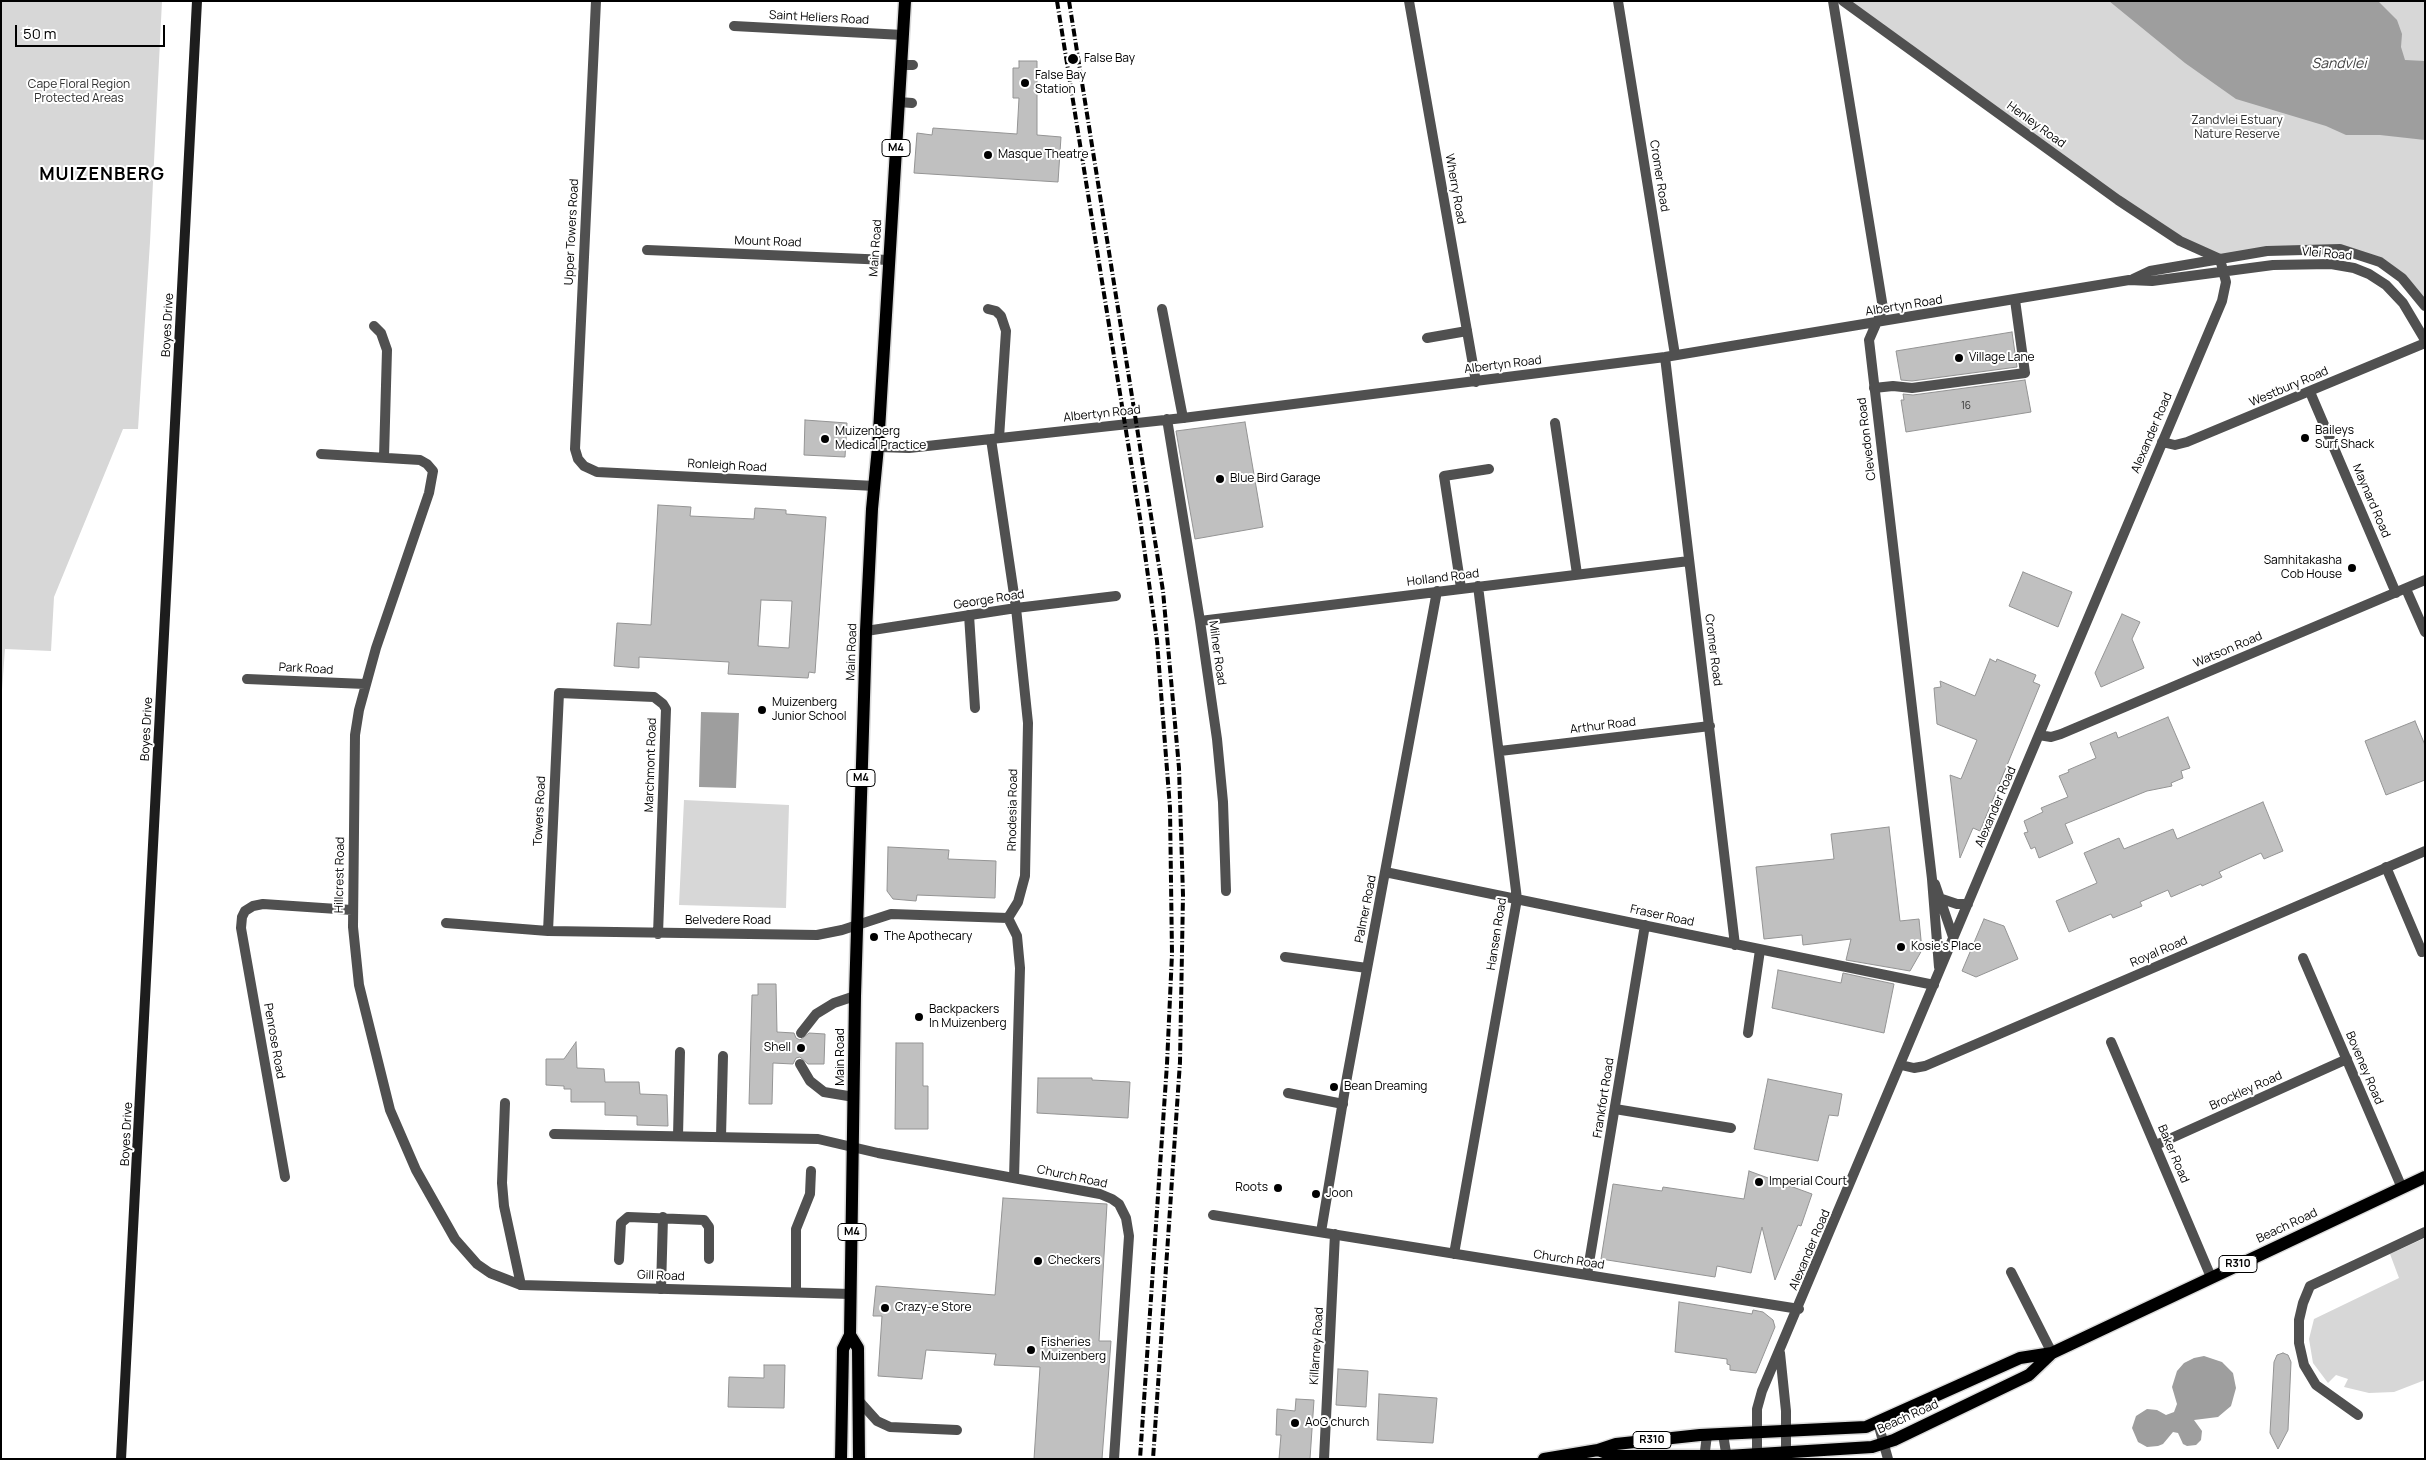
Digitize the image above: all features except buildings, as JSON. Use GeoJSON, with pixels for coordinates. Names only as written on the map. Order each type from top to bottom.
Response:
{"type":"FeatureCollection","features":[{"type":"Feature","properties":{"kind":"main road","name":"Boyes Drive"},"geometry":{"type":"LineString","coordinates":[[122,1459],[197,1]]}},
{"type":"Feature","properties":{"kind":"main road","name":"Main Road"},"geometry":{"type":"LineString","coordinates":[[841,1459],[843,1349],[850,1335],[854,996],[866,631],[872,509],[878,447],[899,102],[907,65],[903,35],[905,1]]}},
{"type":"Feature","properties":{"kind":"main road","name":"Beach Road"},"geometry":{"type":"LineString","coordinates":[[1598,1450],[1616,1444],[1707,1434],[1854,1429],[1878,1423],[2020,1358],[2052,1352],[2211,1276],[2425,1178]]}},
{"type":"Feature","properties":{"kind":"main road","name":"Main Road"},"geometry":{"type":"LineString","coordinates":[[850,1335],[858,1348],[859,1459]]}},
{"type":"Feature","properties":{"kind":"main road","name":"Beach Road"},"geometry":{"type":"LineString","coordinates":[[1598,1450],[1615,1456],[1727,1457],[1856,1450],[1883,1444],[2029,1375],[2052,1352]]}},
{"type":"Feature","properties":{"kind":"main road","name":"R310"},"geometry":{"type":"LineString","coordinates":[[1544,1459],[1598,1450]]}},
{"type":"Feature","properties":{"kind":"street","name":"Upper Towers Road"},"geometry":{"type":"LineString","coordinates":[[581,463],[575,449],[596,1]]}},
{"type":"Feature","properties":{"kind":"street","name":"Wherry Road"},"geometry":{"type":"LineString","coordinates":[[1409,1],[1476,382]]}},
{"type":"Feature","properties":{"kind":"street","name":"Cromer Road"},"geometry":{"type":"LineString","coordinates":[[1618,1],[1670,356],[1689,561],[1735,945]]}},
{"type":"Feature","properties":{"kind":"street","name":"Clevedon Road"},"geometry":{"type":"LineString","coordinates":[[1833,1],[1882,308],[1869,340],[1932,878],[1940,970]]}},
{"type":"Feature","properties":{"kind":"street","name":"Henley Road"},"geometry":{"type":"LineString","coordinates":[[1844,1],[2118,200],[2180,240],[2220,259]]}},
{"type":"Feature","properties":{"kind":"street","name":"Saint Heliers Road"},"geometry":{"type":"LineString","coordinates":[[734,26],[903,35]]}},
{"type":"Feature","properties":{"kind":"street"},"geometry":{"type":"LineString","coordinates":[[899,102],[912,104]]}},
{"type":"Feature","properties":{"kind":"street","name":"Vlei Road"},"geometry":{"type":"LineString","coordinates":[[2242,255],[2303,248],[2346,250],[2380,262],[2402,278],[2425,306]]}},
{"type":"Feature","properties":{"kind":"street","name":"Mount Road"},"geometry":{"type":"LineString","coordinates":[[647,250],[888,260]]}},
{"type":"Feature","properties":{"kind":"street","name":"Albertyn Road"},"geometry":{"type":"LineString","coordinates":[[878,447],[910,448],[1166,420],[1670,356],[2015,300],[2128,280],[2150,271],[2242,255]]}},
{"type":"Feature","properties":{"kind":"street"},"geometry":{"type":"LineString","coordinates":[[2220,259],[2224,270]]}},
{"type":"Feature","properties":{"kind":"street","name":"Vlei Road"},"geometry":{"type":"LineString","coordinates":[[2224,270],[2303,264],[2354,268],[2369,274],[2386,285],[2403,303],[2425,342]]}},
{"type":"Feature","properties":{"kind":"street","name":"Albertyn Road"},"geometry":{"type":"LineString","coordinates":[[2128,280],[2152,281],[2224,270]]}},
{"type":"Feature","properties":{"kind":"street","name":"Alexander Road"},"geometry":{"type":"LineString","coordinates":[[1757,1454],[1757,1409],[2222,301],[2226,282],[2224,270]]}},
{"type":"Feature","properties":{"kind":"street"},"geometry":{"type":"LineString","coordinates":[[1874,388],[1893,386],[1912,388],[2025,373],[2015,300]]}},
{"type":"Feature","properties":{"kind":"street","name":"Rhodesia Road"},"geometry":{"type":"LineString","coordinates":[[988,309],[996,311],[1001,316],[1006,331],[995,438],[1028,723],[1025,866],[1022,890],[1008,918]]}},
{"type":"Feature","properties":{"kind":"street"},"geometry":{"type":"LineString","coordinates":[[1162,309],[1183,418]]}},
{"type":"Feature","properties":{"kind":"street"},"geometry":{"type":"LineString","coordinates":[[321,454],[384,457],[387,350],[381,333],[374,326]]}},
{"type":"Feature","properties":{"kind":"street"},"geometry":{"type":"LineString","coordinates":[[1427,338],[1467,330]]}},
{"type":"Feature","properties":{"kind":"street","name":"Westbury Road"},"geometry":{"type":"LineString","coordinates":[[2162,442],[2175,445],[2187,442],[2310,392],[2425,342]]}},
{"type":"Feature","properties":{"kind":"street","name":"Maynard Road"},"geometry":{"type":"LineString","coordinates":[[2310,392],[2401,591],[2425,632]]}},
{"type":"Feature","properties":{"kind":"street","name":"Milner Road"},"geometry":{"type":"LineString","coordinates":[[1166,420],[1200,621],[1218,757],[1226,892]]}},
{"type":"Feature","properties":{"kind":"street"},"geometry":{"type":"LineString","coordinates":[[1555,424],[1577,574]]}},
{"type":"Feature","properties":{"kind":"street","name":"Hillcrest Road"},"geometry":{"type":"LineString","coordinates":[[384,457],[420,460],[433,471],[429,493],[365,684],[355,735],[352,910],[359,985],[390,1110],[413,1163],[455,1239],[476,1264]]}},
{"type":"Feature","properties":{"kind":"street","name":"Ronleigh Road"},"geometry":{"type":"LineString","coordinates":[[581,463],[597,472],[875,486]]}},
{"type":"Feature","properties":{"kind":"street"},"geometry":{"type":"LineString","coordinates":[[1461,588],[1444,476],[1489,469]]}},
{"type":"Feature","properties":{"kind":"street","name":"Holland Road"},"geometry":{"type":"LineString","coordinates":[[1200,621],[1689,561]]}},
{"type":"Feature","properties":{"kind":"street","name":"Watson Road"},"geometry":{"type":"LineString","coordinates":[[2039,736],[2051,737],[2061,734],[2425,580]]}},
{"type":"Feature","properties":{"kind":"street","name":"Hansen Road"},"geometry":{"type":"LineString","coordinates":[[1454,1254],[1517,899],[1478,586]]}},
{"type":"Feature","properties":{"kind":"street","name":"Palmer Road"},"geometry":{"type":"LineString","coordinates":[[1321,1232],[1367,968],[1437,591]]}},
{"type":"Feature","properties":{"kind":"street","name":"George Road"},"geometry":{"type":"LineString","coordinates":[[866,631],[1016,608],[1116,596]]}},
{"type":"Feature","properties":{"kind":"street"},"geometry":{"type":"LineString","coordinates":[[969,615],[975,708]]}},
{"type":"Feature","properties":{"kind":"street","name":"Park Road"},"geometry":{"type":"LineString","coordinates":[[247,679],[365,684]]}},
{"type":"Feature","properties":{"kind":"street","name":"Towers Road"},"geometry":{"type":"LineString","coordinates":[[548,931],[559,693]]}},
{"type":"Feature","properties":{"kind":"street","name":"Marchmont Road"},"geometry":{"type":"LineString","coordinates":[[559,693],[654,697],[664,704],[666,716],[658,934]]}},
{"type":"Feature","properties":{"kind":"street","name":"Arthur Road"},"geometry":{"type":"LineString","coordinates":[[1500,751],[1710,726]]}},
{"type":"Feature","properties":{"kind":"street","name":"Royal Road"},"geometry":{"type":"LineString","coordinates":[[1901,1065],[1914,1068],[1925,1066],[2425,851]]}},
{"type":"Feature","properties":{"kind":"street"},"geometry":{"type":"LineString","coordinates":[[2386,867],[2422,952],[2425,951]]}},
{"type":"Feature","properties":{"kind":"street","name":"Fraser Road"},"geometry":{"type":"LineString","coordinates":[[1385,872],[1934,985]]}},
{"type":"Feature","properties":{"kind":"street","name":"Clevedon Road"},"geometry":{"type":"LineString","coordinates":[[1932,878],[1942,900],[1954,937]]}},
{"type":"Feature","properties":{"kind":"street"},"geometry":{"type":"LineString","coordinates":[[1942,900],[1957,904],[1968,904]]}},
{"type":"Feature","properties":{"kind":"street","name":"Penrose Road"},"geometry":{"type":"LineString","coordinates":[[285,1177],[241,928],[245,911],[253,906],[275,904],[352,910]]}},
{"type":"Feature","properties":{"kind":"street","name":"Belvedere Road"},"geometry":{"type":"LineString","coordinates":[[446,923],[548,931],[817,935],[842,930],[881,916],[897,914],[1008,918]]}},
{"type":"Feature","properties":{"kind":"street"},"geometry":{"type":"LineString","coordinates":[[1008,918],[1017,936],[1020,968],[1014,1178]]}},
{"type":"Feature","properties":{"kind":"street","name":"Frankfort Road"},"geometry":{"type":"LineString","coordinates":[[1587,1275],[1645,925]]}},
{"type":"Feature","properties":{"kind":"street"},"geometry":{"type":"LineString","coordinates":[[1748,1032],[1760,950]]}},
{"type":"Feature","properties":{"kind":"street"},"geometry":{"type":"LineString","coordinates":[[1285,956],[1367,968]]}},
{"type":"Feature","properties":{"kind":"street","name":"Boveney Road"},"geometry":{"type":"LineString","coordinates":[[2303,958],[2402,1188]]}},
{"type":"Feature","properties":{"kind":"street"},"geometry":{"type":"LineString","coordinates":[[801,1033],[816,1014],[834,1003],[854,996]]}},
{"type":"Feature","properties":{"kind":"street","name":"Baker Road"},"geometry":{"type":"LineString","coordinates":[[2111,1042],[2211,1276]]}},
{"type":"Feature","properties":{"kind":"street"},"geometry":{"type":"LineString","coordinates":[[678,1136],[680,1052]]}},
{"type":"Feature","properties":{"kind":"street"},"geometry":{"type":"LineString","coordinates":[[722,1056],[722,1137]]}},
{"type":"Feature","properties":{"kind":"street","name":"Brockley Road"},"geometry":{"type":"LineString","coordinates":[[2156,1145],[2347,1060]]}},
{"type":"Feature","properties":{"kind":"street"},"geometry":{"type":"LineString","coordinates":[[800,1064],[810,1081],[824,1092],[854,1097]]}},
{"type":"Feature","properties":{"kind":"street"},"geometry":{"type":"LineString","coordinates":[[1288,1093],[1343,1104]]}},
{"type":"Feature","properties":{"kind":"street"},"geometry":{"type":"LineString","coordinates":[[505,1103],[502,1183],[504,1206],[521,1286]]}},
{"type":"Feature","properties":{"kind":"street"},"geometry":{"type":"LineString","coordinates":[[1615,1109],[1731,1128]]}},
{"type":"Feature","properties":{"kind":"street","name":"Church Road"},"geometry":{"type":"LineString","coordinates":[[554,1134],[818,1140],[1106,1196],[1118,1204],[1126,1218],[1129,1236],[1114,1459]]}},
{"type":"Feature","properties":{"kind":"street"},"geometry":{"type":"LineString","coordinates":[[796,1292],[796,1229],[810,1194],[811,1171]]}},
{"type":"Feature","properties":{"kind":"street"},"geometry":{"type":"LineString","coordinates":[[1213,1215],[1321,1232]]}},
{"type":"Feature","properties":{"kind":"street"},"geometry":{"type":"LineString","coordinates":[[619,1260],[620,1228],[622,1220],[628,1218],[701,1219],[709,1227],[709,1259]]}},
{"type":"Feature","properties":{"kind":"street"},"geometry":{"type":"LineString","coordinates":[[661,1289],[663,1218]]}},
{"type":"Feature","properties":{"kind":"street","name":"Church Road"},"geometry":{"type":"LineString","coordinates":[[1321,1232],[1799,1309]]}},
{"type":"Feature","properties":{"kind":"street"},"geometry":{"type":"LineString","coordinates":[[2358,1415],[2316,1385],[2304,1366],[2299,1343],[2299,1320],[2303,1303],[2310,1286],[2425,1232]]}},
{"type":"Feature","properties":{"kind":"street","name":"Killarney Road"},"geometry":{"type":"LineString","coordinates":[[1324,1459],[1335,1234]]}},
{"type":"Feature","properties":{"kind":"street","name":"Gill Road"},"geometry":{"type":"LineString","coordinates":[[476,1264],[490,1273],[521,1286],[851,1294]]}},
{"type":"Feature","properties":{"kind":"street"},"geometry":{"type":"LineString","coordinates":[[2012,1272],[2052,1352]]}},
{"type":"Feature","properties":{"kind":"street","name":"Alexander Road"},"geometry":{"type":"LineString","coordinates":[[1780,1352],[1786,1411],[1786,1453]]}},
{"type":"Feature","properties":{"kind":"street"},"geometry":{"type":"LineString","coordinates":[[859,1401],[877,1421],[890,1426],[957,1430]]}},
{"type":"Feature","properties":{"kind":"street"},"geometry":{"type":"LineString","coordinates":[[1878,1423],[1888,1459]]}},
{"type":"Feature","properties":{"kind":"street"},"geometry":{"type":"LineString","coordinates":[[1704,1457],[1707,1434]]}},
{"type":"Feature","properties":{"kind":"street"},"geometry":{"type":"LineString","coordinates":[[1723,1434],[1727,1457]]}},
{"type":"Feature","properties":{"kind":"green space","name":"Cape Floral Region Protected Areas"},"geometry":{"type":"Polygon","coordinates":[[[1,1],[162,1],[150,242],[138,429],[123,429],[54,597],[51,651],[5,649],[1,704],[1,1]]]}},
{"type":"Feature","properties":{"kind":"green space","name":"Zandvlei Estuary Nature Reserve"},"geometry":{"type":"Polygon","coordinates":[[[1843,1],[2425,1],[2425,306],[2402,278],[2340,249],[2220,259],[2180,241],[1843,1]]]}},
{"type":"Feature","properties":{"kind":"green space"},"geometry":{"type":"Polygon","coordinates":[[[684,800],[789,805],[786,908],[679,905],[684,800]]]}},
{"type":"Feature","properties":{"kind":"green space"},"geometry":{"type":"Polygon","coordinates":[[[2425,1238],[2425,1380],[2394,1392],[2369,1393],[2344,1387],[2348,1379],[2336,1375],[2328,1383],[2313,1363],[2309,1339],[2314,1319],[2399,1278],[2390,1254],[2425,1238]]]}},
{"type":"Feature","properties":{"kind":"water","name":"Sandvlei"},"geometry":{"type":"Polygon","coordinates":[[[2109,1],[2378,1],[2397,20],[2402,34],[2401,47],[2405,60],[2425,61],[2425,140],[2380,135],[2346,135],[2326,126],[2236,99],[2185,63],[2109,1]]]}},
{"type":"Feature","properties":{"kind":"water"},"geometry":{"type":"Polygon","coordinates":[[[701,712],[739,713],[736,788],[699,787],[701,712]]]}},
{"type":"Feature","properties":{"kind":"water"},"geometry":{"type":"Polygon","coordinates":[[[2204,1356],[2222,1362],[2233,1373],[2236,1388],[2231,1406],[2218,1417],[2194,1420],[2202,1431],[2201,1440],[2196,1445],[2187,1446],[2183,1444],[2178,1433],[2173,1432],[2163,1444],[2158,1446],[2147,1447],[2138,1442],[2132,1428],[2136,1416],[2147,1409],[2157,1410],[2166,1415],[2174,1412],[2177,1404],[2172,1387],[2177,1371],[2184,1363],[2204,1356]]]}},
{"type":"Feature","properties":{"kind":"railway"},"geometry":{"type":"LineString","coordinates":[[1057,1],[1140,518],[1157,641],[1170,808],[1172,954],[1167,1064],[1140,1459]]}},
{"type":"Feature","properties":{"kind":"railway"},"geometry":{"type":"LineString","coordinates":[[1069,1],[1163,591],[1179,768],[1183,895],[1180,1062],[1153,1459]]}},
{"type":"Feature","properties":{"kind":"place","name":"False Bay"},"geometry":{"type":"Point","coordinates":[1073,59]}},
{"type":"Feature","properties":{"kind":"place","name":"False Bay Station"},"geometry":{"type":"Point","coordinates":[1025,83]}},
{"type":"Feature","properties":{"kind":"place","name":"Masque Theatre"},"geometry":{"type":"Point","coordinates":[988,155]}},
{"type":"Feature","properties":{"kind":"place","name":"Village Lane"},"geometry":{"type":"Point","coordinates":[1959,358]}},
{"type":"Feature","properties":{"kind":"place","name":"Baileys Surf Shack"},"geometry":{"type":"Point","coordinates":[2305,438]}},
{"type":"Feature","properties":{"kind":"place","name":"Muizenberg Medical Practice"},"geometry":{"type":"Point","coordinates":[825,439]}},
{"type":"Feature","properties":{"kind":"place","name":"Blue Bird Garage"},"geometry":{"type":"Point","coordinates":[1220,479]}},
{"type":"Feature","properties":{"kind":"place","name":"Samhitakasha Cob House"},"geometry":{"type":"Point","coordinates":[2352,568]}},
{"type":"Feature","properties":{"kind":"place","name":"Muizenberg Junior School"},"geometry":{"type":"Point","coordinates":[762,710]}},
{"type":"Feature","properties":{"kind":"place","name":"The Apothecary"},"geometry":{"type":"Point","coordinates":[874,937]}},
{"type":"Feature","properties":{"kind":"place","name":"Kosie's Place"},"geometry":{"type":"Point","coordinates":[1901,947]}},
{"type":"Feature","properties":{"kind":"place","name":"Backpackers In Muizenberg"},"geometry":{"type":"Point","coordinates":[919,1017]}},
{"type":"Feature","properties":{"kind":"place","name":"Shell"},"geometry":{"type":"Point","coordinates":[801,1048]}},
{"type":"Feature","properties":{"kind":"place","name":"Bean Dreaming"},"geometry":{"type":"Point","coordinates":[1334,1087]}},
{"type":"Feature","properties":{"kind":"place","name":"Imperial Court"},"geometry":{"type":"Point","coordinates":[1759,1182]}},
{"type":"Feature","properties":{"kind":"place","name":"Roots"},"geometry":{"type":"Point","coordinates":[1278,1188]}},
{"type":"Feature","properties":{"kind":"place","name":"Joon"},"geometry":{"type":"Point","coordinates":[1316,1194]}},
{"type":"Feature","properties":{"kind":"place","name":"Checkers"},"geometry":{"type":"Point","coordinates":[1038,1261]}},
{"type":"Feature","properties":{"kind":"place","name":"Crazy-e Store"},"geometry":{"type":"Point","coordinates":[885,1308]}},
{"type":"Feature","properties":{"kind":"place","name":"Fisheries Muizenberg"},"geometry":{"type":"Point","coordinates":[1031,1350]}},
{"type":"Feature","properties":{"kind":"place","name":"AoG church"},"geometry":{"type":"Point","coordinates":[1295,1423]}},
{"type":"Feature","properties":{"kind":"district","name":"MUIZENBERG"},"geometry":{"type":"Point","coordinates":[102,175]}}]}
